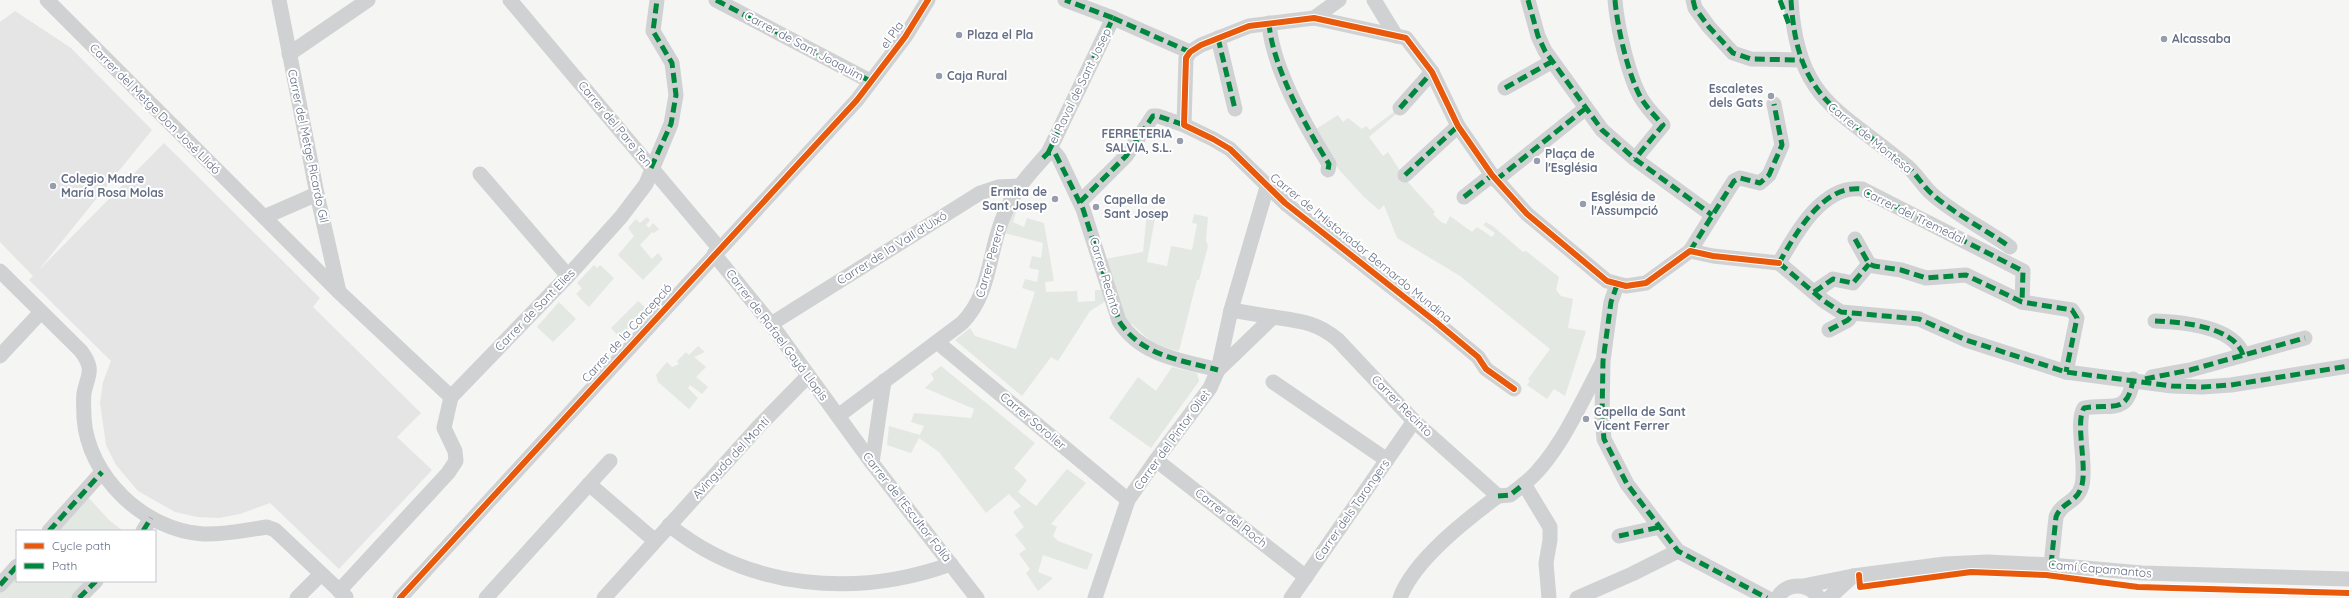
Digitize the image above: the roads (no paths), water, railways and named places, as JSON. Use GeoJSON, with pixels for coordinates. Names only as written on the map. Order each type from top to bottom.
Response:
{"type":"FeatureCollection","features":[{"type":"Feature","properties":{"kind":"street","name":"Carrer del Metge Don José Llidó"},"geometry":{"type":"LineString","coordinates":[[47,0],[339,292],[451,398]]}},
{"type":"Feature","properties":{"kind":"street","name":"Carrer del Metge Ricardo Gil"},"geometry":{"type":"LineString","coordinates":[[279,0],[317,194],[339,292]]}},
{"type":"Feature","properties":{"kind":"street"},"geometry":{"type":"LineString","coordinates":[[289,54],[368,0]]}},
{"type":"Feature","properties":{"kind":"street","name":"Carrer del Pare Ten"},"geometry":{"type":"LineString","coordinates":[[510,0],[651,168],[717,251]]}},
{"type":"Feature","properties":{"kind":"street","name":"Carrer de Sant Elies"},"geometry":{"type":"LineString","coordinates":[[451,398],[568,276],[631,205],[646,184],[651,168],[671,124],[676,96],[672,63],[653,30],[657,0]]}},
{"type":"Feature","properties":{"kind":"street","name":"Carrer de Sant Joaquim"},"geometry":{"type":"LineString","coordinates":[[716,0],[870,82]]}},
{"type":"Feature","properties":{"kind":"street","name":"el Pla"},"geometry":{"type":"LineString","coordinates":[[870,82],[905,38],[928,0]]}},
{"type":"Feature","properties":{"kind":"street"},"geometry":{"type":"LineString","coordinates":[[1065,0],[1107,16]]}},
{"type":"Feature","properties":{"kind":"street"},"geometry":{"type":"LineString","coordinates":[[1314,18],[1339,0]]}},
{"type":"Feature","properties":{"kind":"street"},"geometry":{"type":"LineString","coordinates":[[1374,0],[1396,36]]}},
{"type":"Feature","properties":{"kind":"street"},"geometry":{"type":"LineString","coordinates":[[1528,0],[1538,36],[1551,62],[1602,130],[1635,159],[1712,215]]}},
{"type":"Feature","properties":{"kind":"street"},"geometry":{"type":"LineString","coordinates":[[1615,0],[1619,32],[1636,85],[1644,102],[1662,125],[1655,136],[1635,159]]}},
{"type":"Feature","properties":{"kind":"street"},"geometry":{"type":"LineString","coordinates":[[1693,0],[1695,8],[1709,27],[1733,53],[1751,59],[1801,60]]}},
{"type":"Feature","properties":{"kind":"street","name":"Carrer de Montesa"},"geometry":{"type":"LineString","coordinates":[[1780,0],[1801,60],[1822,97],[1840,115],[1909,168],[1933,194],[2010,247]]}},
{"type":"Feature","properties":{"kind":"street","name":"Carrer de Montesa"},"geometry":{"type":"LineString","coordinates":[[1791,0],[1793,35]]}},
{"type":"Feature","properties":{"kind":"street","name":"el Raval de Sant Josep"},"geometry":{"type":"LineString","coordinates":[[1045,155],[1107,16],[1190,52]]}},
{"type":"Feature","properties":{"kind":"street"},"geometry":{"type":"LineString","coordinates":[[1082,205],[1126,156],[1153,116],[1158,116],[1187,127],[1186,58],[1190,52],[1218,38],[1249,26],[1314,18],[1396,36],[1410,42],[1432,72],[1458,126],[1494,178],[1527,214],[1607,281],[1617,285],[1638,284],[1653,280],[1687,252],[1736,179],[1760,183],[1769,175],[1782,146],[1774,104]]}},
{"type":"Feature","properties":{"kind":"street"},"geometry":{"type":"LineString","coordinates":[[1269,23],[1271,42],[1278,62],[1329,164],[1328,170]]}},
{"type":"Feature","properties":{"kind":"street"},"geometry":{"type":"LineString","coordinates":[[1218,38],[1235,109]]}},
{"type":"Feature","properties":{"kind":"street"},"geometry":{"type":"LineString","coordinates":[[1505,88],[1551,62]]}},
{"type":"Feature","properties":{"kind":"street"},"geometry":{"type":"LineString","coordinates":[[1400,108],[1432,72]]}},
{"type":"Feature","properties":{"kind":"street","name":"Carrer de la Concepció"},"geometry":{"type":"LineString","coordinates":[[400,598],[857,100],[870,82]]}},
{"type":"Feature","properties":{"kind":"street"},"geometry":{"type":"LineString","coordinates":[[1464,197],[1494,178],[1586,108]]}},
{"type":"Feature","properties":{"kind":"street"},"geometry":{"type":"LineString","coordinates":[[1405,175],[1458,126]]}},
{"type":"Feature","properties":{"kind":"street","name":"Carrer de l'Historiador Bernardo Mundina"},"geometry":{"type":"LineString","coordinates":[[1187,127],[1226,147],[1267,187],[1472,352],[1486,369],[1514,389]]}},
{"type":"Feature","properties":{"kind":"street","name":"el Raval de Sant Josep"},"geometry":{"type":"LineString","coordinates":[[1045,155],[1056,153],[1082,205]]}},
{"type":"Feature","properties":{"kind":"street","name":"Carrer Perera"},"geometry":{"type":"LineString","coordinates":[[838,416],[962,323],[978,303],[987,277],[996,234],[1018,186],[1045,155]]}},
{"type":"Feature","properties":{"kind":"street"},"geometry":{"type":"LineString","coordinates":[[480,174],[568,276]]}},
{"type":"Feature","properties":{"kind":"street","name":"Carrer de la Vall d'Uixó"},"geometry":{"type":"LineString","coordinates":[[772,324],[980,193],[998,187],[1018,186]]}},
{"type":"Feature","properties":{"kind":"street","name":"Carrer del Pintor Oliet"},"geometry":{"type":"LineString","coordinates":[[1095,598],[1128,500],[1210,388],[1218,370],[1231,310],[1267,187]]}},
{"type":"Feature","properties":{"kind":"street","name":"Carrer del Tremedal"},"geometry":{"type":"LineString","coordinates":[[1779,263],[1820,204],[1836,192],[1846,189],[1862,189],[2022,271],[2022,302]]}},
{"type":"Feature","properties":{"kind":"street"},"geometry":{"type":"LineString","coordinates":[[264,217],[317,194]]}},
{"type":"Feature","properties":{"kind":"street","name":"Carrer Recinto"},"geometry":{"type":"LineString","coordinates":[[1082,205],[1119,321],[1126,331],[1143,347],[1154,353],[1218,370]]}},
{"type":"Feature","properties":{"kind":"street"},"geometry":{"type":"LineString","coordinates":[[1855,238],[1869,264],[1926,278],[1966,275],[2022,302],[2072,310],[2076,313],[2077,318],[2066,372]]}},
{"type":"Feature","properties":{"kind":"street","name":"Carrer de Rafael Gayá Llopis"},"geometry":{"type":"LineString","coordinates":[[717,251],[838,416]]}},
{"type":"Feature","properties":{"kind":"street"},"geometry":{"type":"LineString","coordinates":[[1687,252],[1779,263],[1835,309],[1853,314],[1919,319],[1966,340],[2066,372],[2172,386],[2215,386],[2349,366]]}},
{"type":"Feature","properties":{"kind":"street"},"geometry":{"type":"LineString","coordinates":[[1814,292],[1833,279],[1853,283],[1869,264]]}},
{"type":"Feature","properties":{"kind":"street"},"geometry":{"type":"LineString","coordinates":[[0,271],[89,362],[90,374],[84,394],[85,426],[93,455],[102,472],[132,504],[151,518],[180,530],[202,534],[267,527],[275,530],[343,595],[448,473],[456,461],[455,451],[444,428],[451,398]]}},
{"type":"Feature","properties":{"kind":"street"},"geometry":{"type":"LineString","coordinates":[[1617,285],[1609,313],[1603,361],[1602,418],[1604,439],[1627,484],[1678,551],[1767,598]]}},
{"type":"Feature","properties":{"kind":"street","name":"Carrer Recinto"},"geometry":{"type":"LineString","coordinates":[[1231,310],[1313,323],[1326,329],[1414,421],[1498,496]]}},
{"type":"Feature","properties":{"kind":"street"},"geometry":{"type":"LineString","coordinates":[[0,356],[41,312]]}},
{"type":"Feature","properties":{"kind":"street"},"geometry":{"type":"LineString","coordinates":[[1829,330],[1848,320],[1853,314]]}},
{"type":"Feature","properties":{"kind":"street"},"geometry":{"type":"LineString","coordinates":[[1218,370],[1274,317]]}},
{"type":"Feature","properties":{"kind":"street"},"geometry":{"type":"LineString","coordinates":[[2156,321],[2191,323],[2207,329],[2237,342],[2243,355]]}},
{"type":"Feature","properties":{"kind":"street"},"geometry":{"type":"LineString","coordinates":[[2135,380],[2190,370],[2305,338]]}},
{"type":"Feature","properties":{"kind":"street","name":"Carrer Soroller"},"geometry":{"type":"LineString","coordinates":[[937,342],[1128,500]]}},
{"type":"Feature","properties":{"kind":"street"},"geometry":{"type":"LineString","coordinates":[[1400,598],[1409,579],[1435,550],[1468,519],[1498,496],[1510,495],[1543,466],[1574,416],[1603,361]]}},
{"type":"Feature","properties":{"kind":"street","name":"Avinguda del Montí"},"geometry":{"type":"LineString","coordinates":[[604,598],[654,540],[808,376]]}},
{"type":"Feature","properties":{"kind":"street"},"geometry":{"type":"LineString","coordinates":[[2051,565],[2056,517],[2058,511],[2076,499],[2082,484],[2084,462],[2081,424],[2082,411],[2084,408],[2106,407],[2126,401],[2131,395],[2135,380]]}},
{"type":"Feature","properties":{"kind":"street"},"geometry":{"type":"LineString","coordinates":[[872,463],[884,381]]}},
{"type":"Feature","properties":{"kind":"street"},"geometry":{"type":"LineString","coordinates":[[1273,382],[1387,460]]}},
{"type":"Feature","properties":{"kind":"street","name":"Carrer de l'Escultor Folià"},"geometry":{"type":"LineString","coordinates":[[838,416],[872,463],[977,598]]}},
{"type":"Feature","properties":{"kind":"street","name":"Carrer dels Tarongers"},"geometry":{"type":"LineString","coordinates":[[1291,598],[1414,421]]}},
{"type":"Feature","properties":{"kind":"street"},"geometry":{"type":"LineString","coordinates":[[486,598],[610,460]]}},
{"type":"Feature","properties":{"kind":"street","name":"Carrer del Roch"},"geometry":{"type":"LineString","coordinates":[[1156,460],[1306,577]]}},
{"type":"Feature","properties":{"kind":"street"},"geometry":{"type":"LineString","coordinates":[[50,530],[102,472]]}},
{"type":"Feature","properties":{"kind":"street"},"geometry":{"type":"LineString","coordinates":[[589,484],[654,540]]}},
{"type":"Feature","properties":{"kind":"street"},"geometry":{"type":"LineString","coordinates":[[1524,484],[1550,527],[1550,540],[1546,563],[1549,598]]}},
{"type":"Feature","properties":{"kind":"street"},"geometry":{"type":"LineString","coordinates":[[144,530],[151,518]]}},
{"type":"Feature","properties":{"kind":"street"},"geometry":{"type":"LineString","coordinates":[[669,525],[696,546],[732,566],[773,582],[815,590],[860,591],[894,587],[923,578],[951,564]]}},
{"type":"Feature","properties":{"kind":"street"},"geometry":{"type":"LineString","coordinates":[[1619,536],[1660,528]]}},
{"type":"Feature","properties":{"kind":"street"},"geometry":{"type":"LineString","coordinates":[[1577,598],[1632,574],[1678,551]]}},
{"type":"Feature","properties":{"kind":"street","name":"Camí Capamantos"},"geometry":{"type":"LineString","coordinates":[[1777,598],[1789,587],[1802,586],[1852,576],[1970,562],[2051,565],[2142,574],[2349,579]]}},
{"type":"Feature","properties":{"kind":"street"},"geometry":{"type":"LineString","coordinates":[[0,585],[16,567]]}},
{"type":"Feature","properties":{"kind":"street"},"geometry":{"type":"LineString","coordinates":[[297,598],[320,574]]}},
{"type":"Feature","properties":{"kind":"street"},"geometry":{"type":"LineString","coordinates":[[1829,598],[1852,576]]}},
{"type":"Feature","properties":{"kind":"street"},"geometry":{"type":"LineString","coordinates":[[79,598],[95,582]]}},
{"type":"Feature","properties":{"kind":"street"},"geometry":{"type":"LineString","coordinates":[[1802,586],[1810,589],[1819,598]]}},
{"type":"Feature","properties":{"kind":"place","name":"Plaza el Pla"},"geometry":{"type":"Point","coordinates":[959,35]}},
{"type":"Feature","properties":{"kind":"place","name":"Alcassaba"},"geometry":{"type":"Point","coordinates":[2164,39]}},
{"type":"Feature","properties":{"kind":"place","name":"Caja Rural"},"geometry":{"type":"Point","coordinates":[939,76]}},
{"type":"Feature","properties":{"kind":"place","name":"Escaletes dels Gats"},"geometry":{"type":"Point","coordinates":[1771,96]}},
{"type":"Feature","properties":{"kind":"place","name":"FERRETERIA SALVIA, S.L."},"geometry":{"type":"Point","coordinates":[1180,141]}},
{"type":"Feature","properties":{"kind":"place","name":"Plaça de l'Església"},"geometry":{"type":"Point","coordinates":[1537,161]}},
{"type":"Feature","properties":{"kind":"place","name":"Colegio Madre María Rosa Molas"},"geometry":{"type":"Point","coordinates":[53,186]}},
{"type":"Feature","properties":{"kind":"place","name":"Ermita de Sant Josep"},"geometry":{"type":"Point","coordinates":[1055,199]}},
{"type":"Feature","properties":{"kind":"place","name":"Església de l'Assumpció"},"geometry":{"type":"Point","coordinates":[1583,204]}},
{"type":"Feature","properties":{"kind":"place","name":"Capella de Sant Josep"},"geometry":{"type":"Point","coordinates":[1096,207]}},
{"type":"Feature","properties":{"kind":"place","name":"Capella de Sant Vicent Ferrer"},"geometry":{"type":"Point","coordinates":[1586,419]}}]}
